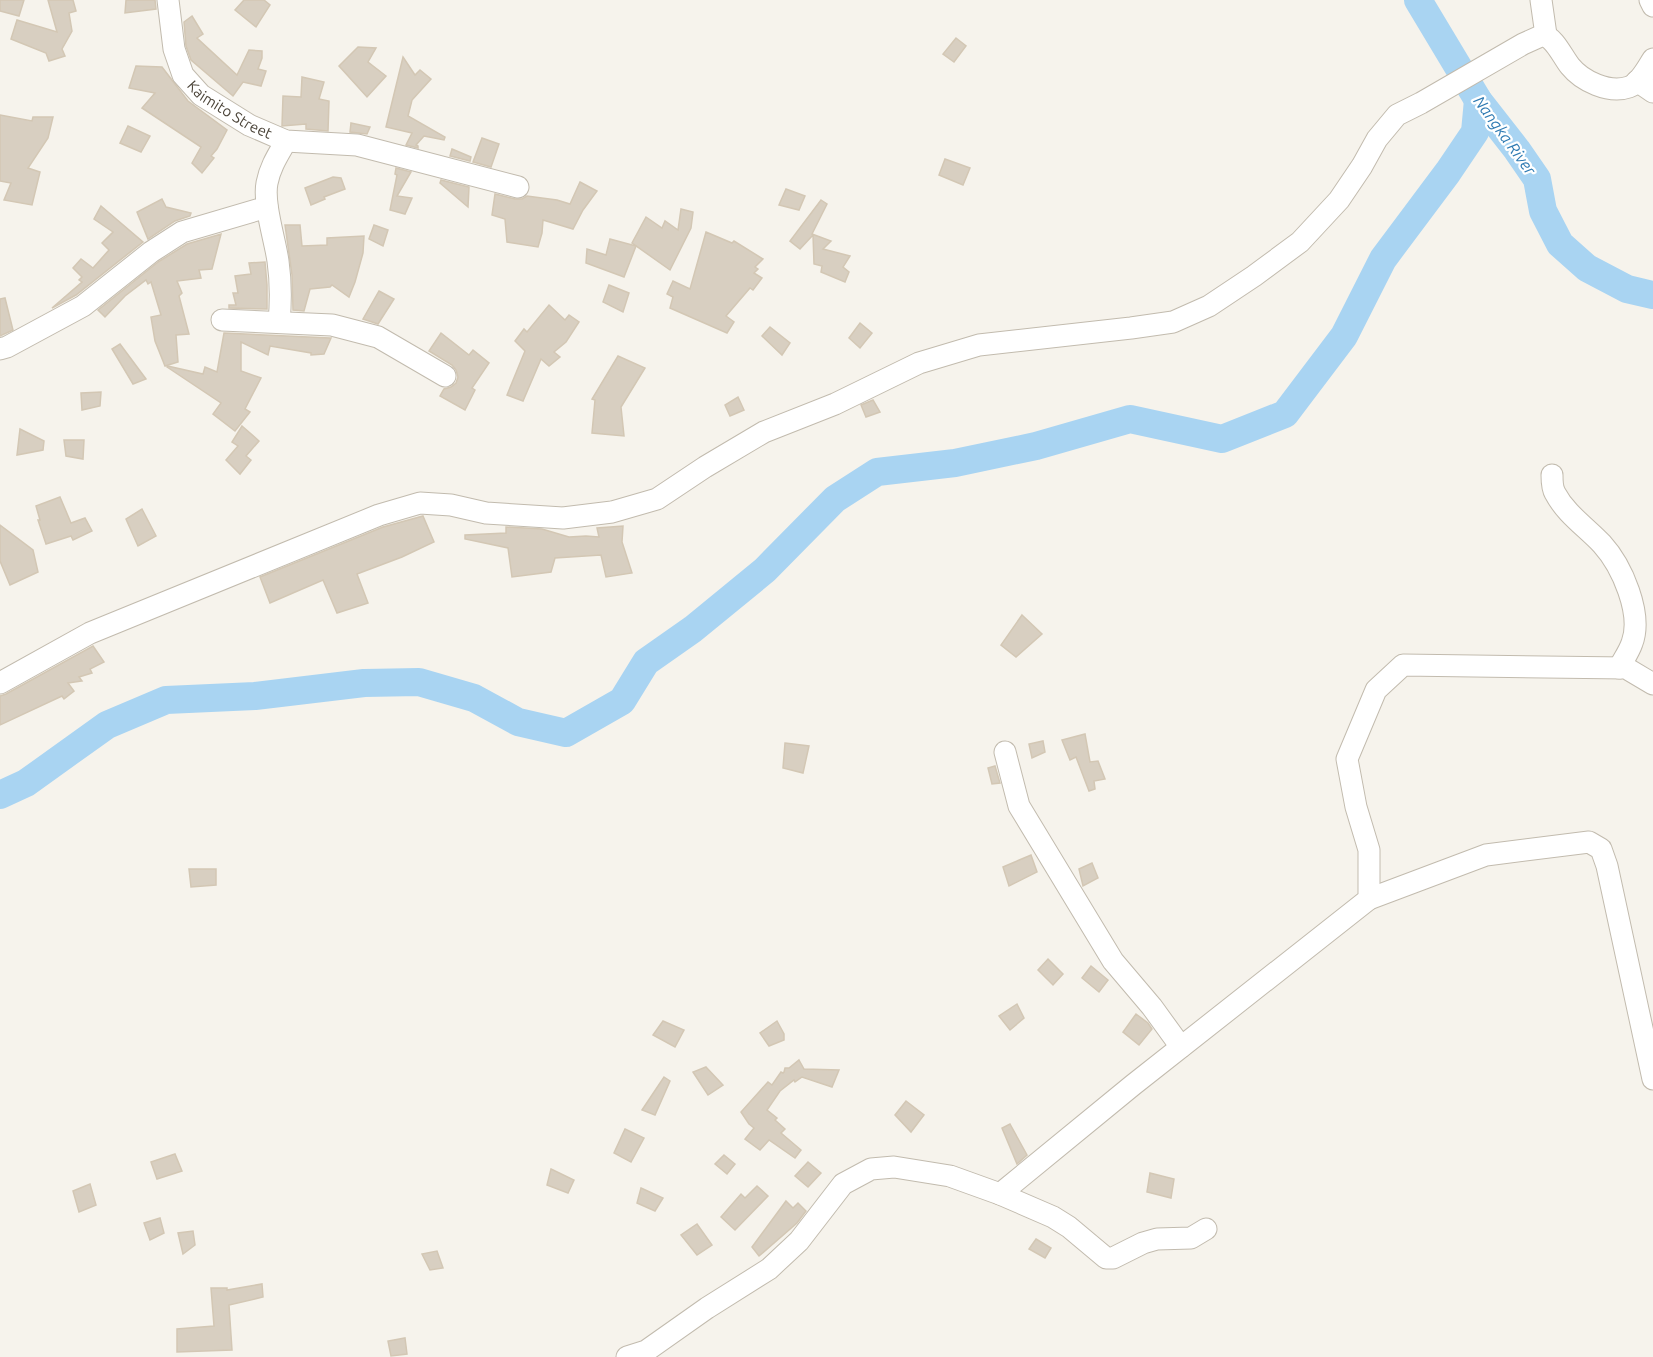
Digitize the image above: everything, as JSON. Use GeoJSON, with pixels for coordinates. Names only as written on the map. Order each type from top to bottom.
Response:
{"type":"FeatureCollection","features":[{"type":"Feature","properties":{"kind":"street","name":"Kaimito Street"},"geometry":{"type":"LineString","coordinates":[[168,0],[174,49],[183,75],[201,95],[249,125],[286,141]]}},
{"type":"Feature","properties":{"kind":"street"},"geometry":{"type":"LineString","coordinates":[[1541,0],[1546,36]]}},
{"type":"Feature","properties":{"kind":"street"},"geometry":{"type":"LineString","coordinates":[[1650,0],[1653,6]]}},
{"type":"Feature","properties":{"kind":"street"},"geometry":{"type":"LineString","coordinates":[[0,683],[90,633],[378,515],[420,503],[451,505],[486,513],[563,518],[612,512],[657,498],[764,432],[835,404],[919,363],[979,345],[1173,322],[1209,306],[1300,242],[1339,200],[1377,139],[1397,115],[1523,44],[1543,35],[1546,36],[1552,40],[1580,76],[1600,86],[1611,88],[1645,86],[1653,59]]}},
{"type":"Feature","properties":{"kind":"street"},"geometry":{"type":"LineString","coordinates":[[279,322],[282,286],[266,192],[272,163],[286,141],[357,145],[518,187]]}},
{"type":"Feature","properties":{"kind":"street"},"geometry":{"type":"LineString","coordinates":[[0,349],[83,306],[151,252],[182,232],[267,207]]}},
{"type":"Feature","properties":{"kind":"street"},"geometry":{"type":"LineString","coordinates":[[222,321],[332,324],[378,337],[445,376]]}},
{"type":"Feature","properties":{"kind":"street"},"geometry":{"type":"LineString","coordinates":[[1551,475],[1554,492],[1573,517],[1603,545],[1615,562],[1628,588],[1636,621],[1633,642],[1619,668]]}},
{"type":"Feature","properties":{"kind":"street"},"geometry":{"type":"LineString","coordinates":[[1369,899],[1370,850],[1356,807],[1347,759],[1376,690],[1403,665],[1626,668],[1653,684]]}},
{"type":"Feature","properties":{"kind":"street"},"geometry":{"type":"LineString","coordinates":[[1005,753],[1018,806],[1113,961],[1152,1007],[1181,1047]]}},
{"type":"Feature","properties":{"kind":"street"},"geometry":{"type":"LineString","coordinates":[[1000,1194],[1369,899],[1486,855],[1589,842],[1601,849],[1607,866],[1653,1079]]}},
{"type":"Feature","properties":{"kind":"street"},"geometry":{"type":"LineString","coordinates":[[627,1357],[646,1351],[706,1308],[769,1269],[799,1241],[843,1184],[871,1169],[894,1167],[950,1176],[1000,1194],[1053,1217],[1069,1227],[1106,1258],[1113,1258],[1156,1239],[1191,1238],[1206,1229]]}},
{"type":"Feature","properties":{"kind":"building"},"geometry":{"type":"Polygon","coordinates":[[[0,0],[24,0],[19,16],[0,11],[0,0]]]}},
{"type":"Feature","properties":{"kind":"building"},"geometry":{"type":"Polygon","coordinates":[[[48,0],[73,0],[76,11],[69,13],[72,31],[62,49],[65,56],[49,61],[46,53],[11,39],[17,20],[57,32],[48,0]]]}},
{"type":"Feature","properties":{"kind":"building"},"geometry":{"type":"Polygon","coordinates":[[[126,0],[155,0],[156,9],[125,13],[126,0]]]}},
{"type":"Feature","properties":{"kind":"building"},"geometry":{"type":"Polygon","coordinates":[[[244,0],[264,0],[270,5],[256,27],[235,10],[244,0]]]}},
{"type":"Feature","properties":{"kind":"building"},"geometry":{"type":"Polygon","coordinates":[[[192,16],[203,34],[197,38],[237,75],[249,50],[262,51],[258,69],[266,71],[261,86],[243,82],[233,96],[191,60],[186,46],[184,22],[192,16]]]}},
{"type":"Feature","properties":{"kind":"building"},"geometry":{"type":"Polygon","coordinates":[[[956,38],[966,46],[954,62],[943,54],[956,38]]]}},
{"type":"Feature","properties":{"kind":"building"},"geometry":{"type":"Polygon","coordinates":[[[358,47],[376,48],[368,62],[386,76],[367,97],[339,66],[358,47]]]}},
{"type":"Feature","properties":{"kind":"building"},"geometry":{"type":"Polygon","coordinates":[[[403,57],[415,75],[420,70],[431,79],[412,100],[408,116],[445,137],[444,140],[424,136],[416,145],[418,148],[406,145],[412,133],[386,127],[403,57]]]}},
{"type":"Feature","properties":{"kind":"building"},"geometry":{"type":"Polygon","coordinates":[[[136,66],[162,67],[188,101],[227,130],[211,156],[214,158],[202,173],[192,163],[201,147],[142,108],[155,93],[129,88],[136,66]]]}},
{"type":"Feature","properties":{"kind":"building"},"geometry":{"type":"Polygon","coordinates":[[[302,77],[324,82],[319,99],[329,101],[328,131],[306,129],[306,124],[282,126],[283,96],[301,97],[302,77]]]}},
{"type":"Feature","properties":{"kind":"building"},"geometry":{"type":"Polygon","coordinates":[[[0,115],[32,121],[33,117],[53,117],[48,138],[28,168],[40,172],[32,205],[4,200],[11,183],[0,181],[0,115]]]}},
{"type":"Feature","properties":{"kind":"building"},"geometry":{"type":"Polygon","coordinates":[[[351,123],[370,127],[367,134],[350,132],[351,123]]]}},
{"type":"Feature","properties":{"kind":"building"},"geometry":{"type":"Polygon","coordinates":[[[128,126],[150,136],[141,152],[120,143],[128,126]]]}},
{"type":"Feature","properties":{"kind":"building"},"geometry":{"type":"Polygon","coordinates":[[[482,138],[499,144],[491,167],[473,162],[482,138]]]}},
{"type":"Feature","properties":{"kind":"building"},"geometry":{"type":"Polygon","coordinates":[[[452,149],[471,157],[470,161],[450,156],[452,149]]]}},
{"type":"Feature","properties":{"kind":"building"},"geometry":{"type":"Polygon","coordinates":[[[945,159],[970,168],[963,185],[939,175],[945,159]]]}},
{"type":"Feature","properties":{"kind":"building"},"geometry":{"type":"Polygon","coordinates":[[[396,168],[411,172],[397,196],[412,198],[405,214],[390,210],[397,175],[395,174],[396,168]]]}},
{"type":"Feature","properties":{"kind":"building"},"geometry":{"type":"Polygon","coordinates":[[[333,177],[341,178],[345,189],[311,205],[305,188],[333,177]]]}},
{"type":"Feature","properties":{"kind":"building"},"geometry":{"type":"Polygon","coordinates":[[[441,180],[469,187],[468,207],[440,183],[441,180]]]}},
{"type":"Feature","properties":{"kind":"building"},"geometry":{"type":"Polygon","coordinates":[[[580,182],[597,191],[573,229],[543,220],[538,247],[507,242],[505,219],[492,215],[495,194],[515,199],[527,196],[570,204],[580,182]]]}},
{"type":"Feature","properties":{"kind":"building"},"geometry":{"type":"Polygon","coordinates":[[[786,189],[805,196],[799,210],[779,205],[786,189]]]}},
{"type":"Feature","properties":{"kind":"building"},"geometry":{"type":"Polygon","coordinates":[[[162,199],[166,207],[191,213],[190,216],[175,221],[148,239],[137,212],[162,199]]]}},
{"type":"Feature","properties":{"kind":"building"},"geometry":{"type":"Polygon","coordinates":[[[821,200],[827,204],[812,234],[831,241],[823,249],[850,256],[843,267],[849,272],[845,282],[821,272],[822,266],[814,264],[813,235],[800,249],[790,241],[821,200]]]}},
{"type":"Feature","properties":{"kind":"building"},"geometry":{"type":"Polygon","coordinates":[[[101,206],[143,242],[76,295],[52,308],[82,282],[79,280],[82,277],[73,268],[81,259],[93,268],[109,250],[102,243],[113,232],[94,219],[101,206]]]}},
{"type":"Feature","properties":{"kind":"building"},"geometry":{"type":"Polygon","coordinates":[[[681,209],[693,212],[691,228],[670,270],[632,243],[646,217],[662,228],[665,221],[678,230],[681,209]]]}},
{"type":"Feature","properties":{"kind":"building"},"geometry":{"type":"Polygon","coordinates":[[[285,225],[300,225],[302,246],[327,245],[327,238],[364,236],[363,253],[349,297],[332,285],[310,289],[304,311],[293,310],[292,275],[285,225]]]}},
{"type":"Feature","properties":{"kind":"building"},"geometry":{"type":"Polygon","coordinates":[[[374,225],[388,230],[383,246],[369,239],[374,225]]]}},
{"type":"Feature","properties":{"kind":"building"},"geometry":{"type":"Polygon","coordinates":[[[706,232],[732,243],[734,241],[763,259],[755,267],[758,269],[754,273],[762,278],[753,290],[750,288],[726,316],[734,322],[727,333],[670,308],[673,297],[667,294],[673,281],[690,289],[706,232]]]}},
{"type":"Feature","properties":{"kind":"building"},"geometry":{"type":"Polygon","coordinates":[[[221,234],[212,269],[199,270],[201,278],[177,281],[182,293],[179,296],[189,334],[176,335],[178,362],[165,366],[155,341],[151,317],[161,315],[151,282],[148,284],[146,280],[125,296],[105,317],[98,310],[158,262],[187,244],[221,234]]]}},
{"type":"Feature","properties":{"kind":"building"},"geometry":{"type":"Polygon","coordinates":[[[610,239],[636,246],[624,277],[586,263],[587,249],[606,255],[610,239]]]}},
{"type":"Feature","properties":{"kind":"building"},"geometry":{"type":"Polygon","coordinates":[[[265,262],[267,309],[229,308],[229,305],[236,305],[233,293],[238,293],[235,276],[251,274],[249,263],[265,262]]]}},
{"type":"Feature","properties":{"kind":"building"},"geometry":{"type":"Polygon","coordinates":[[[609,285],[629,293],[623,312],[603,302],[609,285]]]}},
{"type":"Feature","properties":{"kind":"building"},"geometry":{"type":"Polygon","coordinates":[[[379,291],[394,299],[378,324],[363,319],[379,291]]]}},
{"type":"Feature","properties":{"kind":"building"},"geometry":{"type":"Polygon","coordinates":[[[5,298],[13,330],[0,336],[0,299],[5,298]]]}},
{"type":"Feature","properties":{"kind":"building"},"geometry":{"type":"Polygon","coordinates":[[[549,305],[565,320],[569,315],[579,322],[566,342],[554,352],[560,357],[549,366],[541,359],[523,401],[507,395],[525,351],[515,341],[524,329],[527,332],[549,305]]]}},
{"type":"Feature","properties":{"kind":"building"},"geometry":{"type":"Polygon","coordinates":[[[860,323],[872,333],[860,348],[849,338],[860,323]]]}},
{"type":"Feature","properties":{"kind":"building"},"geometry":{"type":"Polygon","coordinates":[[[770,327],[790,343],[782,355],[762,336],[770,327]]]}},
{"type":"Feature","properties":{"kind":"building"},"geometry":{"type":"Polygon","coordinates":[[[224,333],[331,338],[324,354],[311,355],[311,353],[270,346],[268,355],[241,342],[241,371],[261,378],[245,409],[250,412],[235,431],[213,414],[221,403],[167,367],[203,374],[205,367],[217,372],[224,333]]]}},
{"type":"Feature","properties":{"kind":"building"},"geometry":{"type":"Polygon","coordinates":[[[441,333],[469,355],[473,350],[489,363],[472,388],[475,390],[465,410],[440,396],[444,389],[456,383],[458,377],[452,365],[429,351],[441,333]]]}},
{"type":"Feature","properties":{"kind":"building"},"geometry":{"type":"Polygon","coordinates":[[[120,344],[146,379],[133,384],[112,349],[120,344]]]}},
{"type":"Feature","properties":{"kind":"building"},"geometry":{"type":"Polygon","coordinates":[[[618,356],[645,368],[621,407],[624,436],[592,433],[595,400],[592,399],[618,356]]]}},
{"type":"Feature","properties":{"kind":"building"},"geometry":{"type":"Polygon","coordinates":[[[101,392],[100,406],[82,410],[81,393],[101,392]]]}},
{"type":"Feature","properties":{"kind":"building"},"geometry":{"type":"Polygon","coordinates":[[[738,397],[744,410],[730,416],[725,405],[738,397]]]}},
{"type":"Feature","properties":{"kind":"building"},"geometry":{"type":"Polygon","coordinates":[[[873,400],[880,412],[866,417],[861,405],[873,400]]]}},
{"type":"Feature","properties":{"kind":"building"},"geometry":{"type":"Polygon","coordinates":[[[242,426],[259,441],[246,456],[251,460],[240,474],[226,460],[238,446],[232,442],[242,426]]]}},
{"type":"Feature","properties":{"kind":"building"},"geometry":{"type":"Polygon","coordinates":[[[20,429],[44,441],[43,450],[17,455],[20,429]]]}},
{"type":"Feature","properties":{"kind":"building"},"geometry":{"type":"Polygon","coordinates":[[[64,440],[84,440],[83,459],[66,456],[64,440]]]}},
{"type":"Feature","properties":{"kind":"building"},"geometry":{"type":"Polygon","coordinates":[[[60,497],[71,523],[85,518],[92,531],[73,540],[71,536],[46,544],[36,506],[60,497]]]}},
{"type":"Feature","properties":{"kind":"building"},"geometry":{"type":"Polygon","coordinates":[[[142,509],[156,536],[138,546],[126,519],[142,509]]]}},
{"type":"Feature","properties":{"kind":"building"},"geometry":{"type":"Polygon","coordinates":[[[423,516],[434,542],[357,574],[368,603],[337,613],[323,580],[270,603],[260,577],[383,527],[423,516]]]}},
{"type":"Feature","properties":{"kind":"building"},"geometry":{"type":"Polygon","coordinates":[[[0,525],[33,550],[38,572],[10,585],[0,561],[0,525]]]}},
{"type":"Feature","properties":{"kind":"building"},"geometry":{"type":"Polygon","coordinates":[[[623,526],[622,542],[632,573],[606,577],[601,555],[555,558],[551,572],[512,577],[508,548],[465,539],[465,535],[506,533],[506,527],[542,529],[569,537],[599,537],[597,528],[623,526]]]}},
{"type":"Feature","properties":{"kind":"building"},"geometry":{"type":"Polygon","coordinates":[[[1022,615],[1042,634],[1016,657],[1001,645],[1022,615]]]}},
{"type":"Feature","properties":{"kind":"building"},"geometry":{"type":"Polygon","coordinates":[[[93,646],[104,662],[90,669],[92,673],[79,677],[82,681],[68,683],[74,691],[64,699],[62,696],[0,725],[0,696],[93,646]]]}},
{"type":"Feature","properties":{"kind":"building"},"geometry":{"type":"Polygon","coordinates":[[[1085,734],[1090,762],[1098,761],[1105,779],[1094,781],[1095,789],[1089,791],[1076,757],[1070,760],[1062,740],[1085,734]]]}},
{"type":"Feature","properties":{"kind":"building"},"geometry":{"type":"Polygon","coordinates":[[[1043,741],[1045,752],[1032,758],[1029,744],[1043,741]]]}},
{"type":"Feature","properties":{"kind":"building"},"geometry":{"type":"Polygon","coordinates":[[[785,743],[809,746],[803,773],[783,768],[785,743]]]}},
{"type":"Feature","properties":{"kind":"building"},"geometry":{"type":"Polygon","coordinates":[[[995,766],[1000,783],[992,784],[988,768],[995,766]]]}},
{"type":"Feature","properties":{"kind":"building"},"geometry":{"type":"Polygon","coordinates":[[[1031,855],[1037,872],[1009,886],[1003,867],[1031,855]]]}},
{"type":"Feature","properties":{"kind":"building"},"geometry":{"type":"Polygon","coordinates":[[[1092,863],[1098,878],[1083,886],[1079,869],[1092,863]]]}},
{"type":"Feature","properties":{"kind":"building"},"geometry":{"type":"Polygon","coordinates":[[[189,869],[216,869],[216,885],[191,887],[189,869]]]}},
{"type":"Feature","properties":{"kind":"building"},"geometry":{"type":"Polygon","coordinates":[[[1048,959],[1063,974],[1053,985],[1038,970],[1048,959]]]}},
{"type":"Feature","properties":{"kind":"building"},"geometry":{"type":"Polygon","coordinates":[[[1091,966],[1108,980],[1099,992],[1082,978],[1091,966]]]}},
{"type":"Feature","properties":{"kind":"building"},"geometry":{"type":"Polygon","coordinates":[[[1017,1004],[1024,1018],[1010,1030],[999,1016],[1017,1004]]]}},
{"type":"Feature","properties":{"kind":"building"},"geometry":{"type":"Polygon","coordinates":[[[1136,1014],[1152,1029],[1139,1045],[1123,1032],[1136,1014]]]}},
{"type":"Feature","properties":{"kind":"building"},"geometry":{"type":"Polygon","coordinates":[[[663,1021],[684,1030],[675,1047],[653,1035],[663,1021]]]}},
{"type":"Feature","properties":{"kind":"building"},"geometry":{"type":"Polygon","coordinates":[[[777,1021],[784,1034],[784,1040],[769,1046],[760,1033],[777,1021]]]}},
{"type":"Feature","properties":{"kind":"building"},"geometry":{"type":"Polygon","coordinates":[[[799,1060],[804,1069],[839,1070],[832,1087],[802,1077],[795,1082],[794,1080],[780,1091],[767,1110],[785,1129],[781,1133],[801,1150],[795,1158],[769,1140],[760,1150],[745,1139],[754,1128],[741,1112],[768,1082],[772,1085],[785,1068],[789,1068],[799,1060]]]}},
{"type":"Feature","properties":{"kind":"building"},"geometry":{"type":"Polygon","coordinates":[[[706,1067],[723,1085],[708,1095],[693,1072],[706,1067]]]}},
{"type":"Feature","properties":{"kind":"building"},"geometry":{"type":"Polygon","coordinates":[[[664,1077],[670,1081],[655,1115],[642,1110],[664,1077]]]}},
{"type":"Feature","properties":{"kind":"building"},"geometry":{"type":"Polygon","coordinates":[[[906,1101],[924,1115],[911,1132],[895,1115],[906,1101]]]}},
{"type":"Feature","properties":{"kind":"building"},"geometry":{"type":"Polygon","coordinates":[[[1010,1124],[1027,1155],[1017,1164],[1002,1128],[1010,1124]]]}},
{"type":"Feature","properties":{"kind":"building"},"geometry":{"type":"Polygon","coordinates":[[[625,1129],[644,1138],[631,1162],[614,1153],[625,1129]]]}},
{"type":"Feature","properties":{"kind":"building"},"geometry":{"type":"Polygon","coordinates":[[[175,1154],[182,1171],[157,1179],[151,1162],[175,1154]]]}},
{"type":"Feature","properties":{"kind":"building"},"geometry":{"type":"Polygon","coordinates":[[[724,1155],[735,1164],[727,1174],[715,1164],[724,1155]]]}},
{"type":"Feature","properties":{"kind":"building"},"geometry":{"type":"Polygon","coordinates":[[[808,1162],[821,1173],[808,1187],[795,1176],[808,1162]]]}},
{"type":"Feature","properties":{"kind":"building"},"geometry":{"type":"Polygon","coordinates":[[[551,1169],[574,1180],[568,1193],[547,1185],[551,1169]]]}},
{"type":"Feature","properties":{"kind":"building"},"geometry":{"type":"Polygon","coordinates":[[[1150,1173],[1174,1179],[1171,1198],[1147,1192],[1150,1173]]]}},
{"type":"Feature","properties":{"kind":"building"},"geometry":{"type":"Polygon","coordinates":[[[90,1184],[96,1205],[79,1212],[73,1191],[90,1184]]]}},
{"type":"Feature","properties":{"kind":"building"},"geometry":{"type":"Polygon","coordinates":[[[757,1186],[768,1196],[735,1230],[721,1217],[741,1194],[745,1198],[757,1186]]]}},
{"type":"Feature","properties":{"kind":"building"},"geometry":{"type":"Polygon","coordinates":[[[641,1188],[663,1198],[655,1211],[637,1203],[641,1188]]]}},
{"type":"Feature","properties":{"kind":"building"},"geometry":{"type":"Polygon","coordinates":[[[786,1201],[793,1208],[798,1203],[806,1211],[797,1223],[759,1256],[752,1247],[786,1201]]]}},
{"type":"Feature","properties":{"kind":"building"},"geometry":{"type":"Polygon","coordinates":[[[160,1218],[164,1233],[150,1240],[144,1223],[160,1218]]]}},
{"type":"Feature","properties":{"kind":"building"},"geometry":{"type":"Polygon","coordinates":[[[697,1224],[712,1245],[697,1255],[681,1235],[697,1224]]]}},
{"type":"Feature","properties":{"kind":"building"},"geometry":{"type":"Polygon","coordinates":[[[193,1231],[195,1245],[183,1254],[178,1233],[193,1231]]]}},
{"type":"Feature","properties":{"kind":"building"},"geometry":{"type":"Polygon","coordinates":[[[1036,1239],[1051,1248],[1045,1258],[1029,1249],[1036,1239]]]}},
{"type":"Feature","properties":{"kind":"building"},"geometry":{"type":"Polygon","coordinates":[[[437,1251],[443,1268],[430,1270],[422,1254],[437,1251]]]}},
{"type":"Feature","properties":{"kind":"building"},"geometry":{"type":"Polygon","coordinates":[[[262,1284],[263,1297],[229,1305],[232,1350],[177,1352],[177,1329],[214,1326],[211,1288],[227,1288],[227,1290],[262,1284]]]}},
{"type":"Feature","properties":{"kind":"building"},"geometry":{"type":"Polygon","coordinates":[[[405,1338],[407,1354],[391,1356],[388,1341],[405,1338]]]}},
{"type":"Feature","properties":{"kind":"waterway","name":"Nangka River"},"geometry":{"type":"LineString","coordinates":[[1418,0],[1478,100],[1537,179],[1543,211],[1560,244],[1587,268],[1627,289],[1653,295]]}},
{"type":"Feature","properties":{"kind":"waterway"},"geometry":{"type":"LineString","coordinates":[[0,795],[26,783],[107,725],[166,700],[255,696],[364,683],[419,682],[474,698],[518,722],[566,733],[622,701],[646,662],[693,629],[765,570],[835,499],[877,472],[955,463],[1036,446],[1130,419],[1222,439],[1285,414],[1344,336],[1383,259],[1475,132],[1478,100]]}}]}
